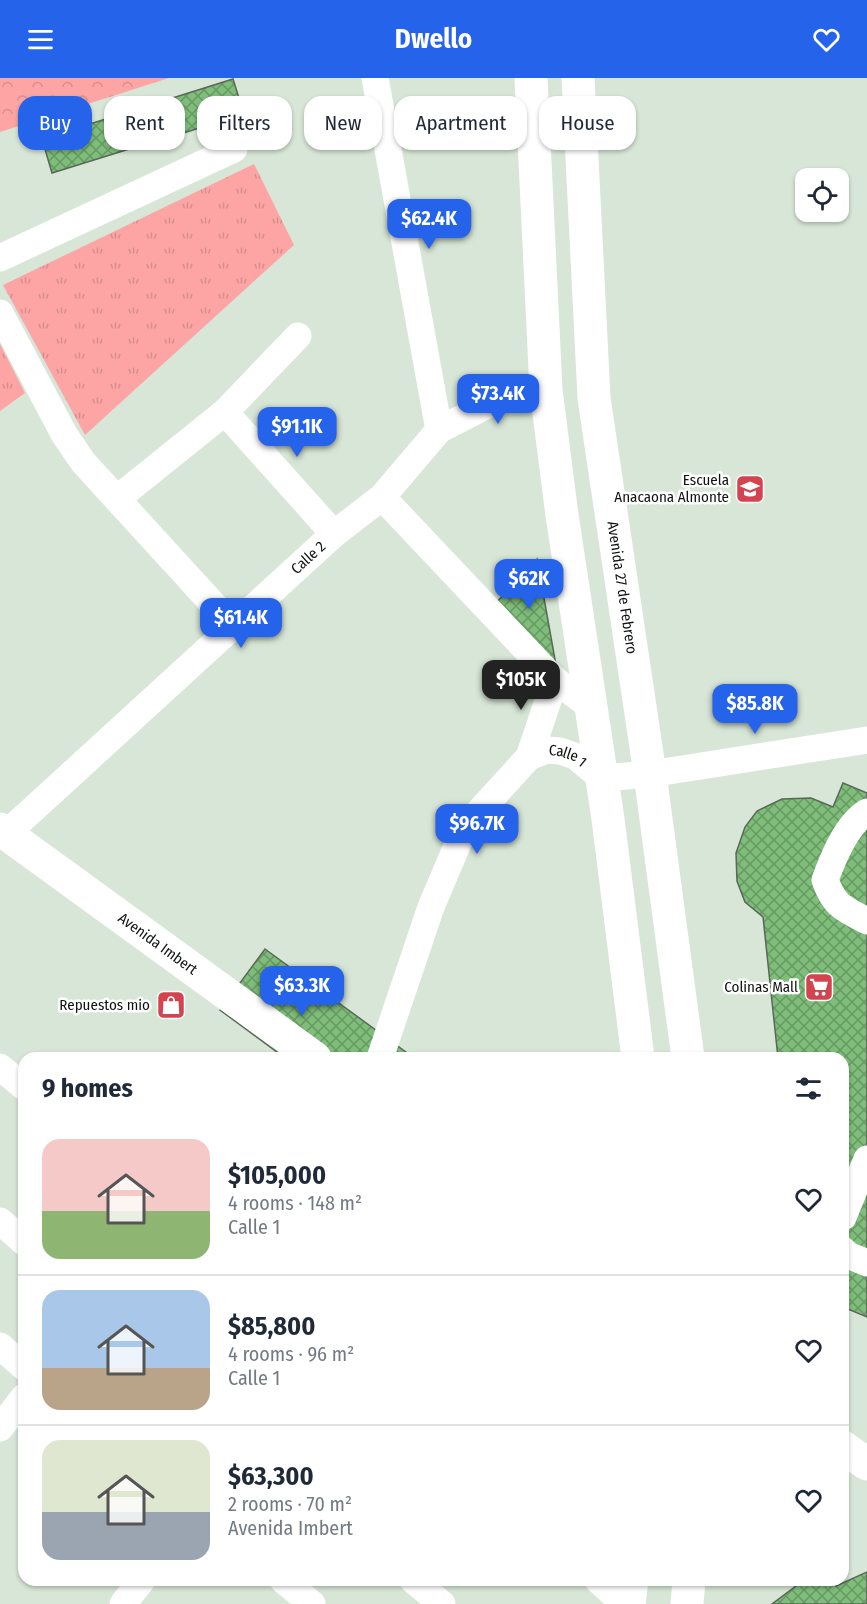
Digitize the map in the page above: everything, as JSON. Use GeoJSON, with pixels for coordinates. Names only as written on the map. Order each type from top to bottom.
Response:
{"type":"FeatureCollection","features":[{"type":"Feature","properties":{"kind":"main road"},"geometry":{"type":"LineString","coordinates":[[531,78],[546,390],[562,515],[602,778],[637,1052]]}},
{"type":"Feature","properties":{"kind":"main road","name":"Avenida 27 de Febrero"},"geometry":{"type":"LineString","coordinates":[[578,78],[594,398],[650,774],[687,1052]]}},
{"type":"Feature","properties":{"kind":"main road","name":"Avenida Imbert"},"geometry":{"type":"LineString","coordinates":[[3,831],[307,1052]]}},
{"type":"Feature","properties":{"kind":"main road"},"geometry":{"type":"LineString","coordinates":[[849,1450],[867,1464]]}},
{"type":"Feature","properties":{"kind":"main road"},"geometry":{"type":"LineString","coordinates":[[629,1604],[631,1586]]}},
{"type":"Feature","properties":{"kind":"main road"},"geometry":{"type":"LineString","coordinates":[[687,1604],[688,1586]]}},
{"type":"Feature","properties":{"kind":"street"},"geometry":{"type":"LineString","coordinates":[[375,78],[439,430]]}},
{"type":"Feature","properties":{"kind":"street"},"geometry":{"type":"LineString","coordinates":[[0,258],[232,150]]}},
{"type":"Feature","properties":{"kind":"street"},"geometry":{"type":"LineString","coordinates":[[0,313],[64,434],[83,462],[233,626]]}},
{"type":"Feature","properties":{"kind":"street"},"geometry":{"type":"LineString","coordinates":[[118,498],[225,411],[298,336]]}},
{"type":"Feature","properties":{"kind":"street","name":"Calle 2"},"geometry":{"type":"LineString","coordinates":[[3,831],[334,534],[382,497],[439,430],[505,396],[546,390]]}},
{"type":"Feature","properties":{"kind":"street"},"geometry":{"type":"LineString","coordinates":[[225,411],[334,534]]}},
{"type":"Feature","properties":{"kind":"street"},"geometry":{"type":"LineString","coordinates":[[382,497],[555,680],[591,707]]}},
{"type":"Feature","properties":{"kind":"street"},"geometry":{"type":"LineString","coordinates":[[529,757],[555,680]]}},
{"type":"Feature","properties":{"kind":"street","name":"Calle 1"},"geometry":{"type":"LineString","coordinates":[[382,1052],[431,907],[465,827],[529,757],[547,750],[560,751],[575,756],[602,778],[650,774],[867,740]]}},
{"type":"Feature","properties":{"kind":"street"},"geometry":{"type":"LineString","coordinates":[[867,812],[857,818],[834,856],[825,880],[831,897],[844,909],[867,921]]}},
{"type":"Feature","properties":{"kind":"street"},"geometry":{"type":"LineString","coordinates":[[0,1067],[18,1082]]}},
{"type":"Feature","properties":{"kind":"street"},"geometry":{"type":"LineString","coordinates":[[849,1202],[867,1159]]}},
{"type":"Feature","properties":{"kind":"street"},"geometry":{"type":"LineString","coordinates":[[0,1221],[18,1237]]}},
{"type":"Feature","properties":{"kind":"street"},"geometry":{"type":"LineString","coordinates":[[849,1256],[867,1263]]}},
{"type":"Feature","properties":{"kind":"street"},"geometry":{"type":"LineString","coordinates":[[0,1346],[18,1362]]}},
{"type":"Feature","properties":{"kind":"street"},"geometry":{"type":"LineString","coordinates":[[0,1428],[18,1405]]}},
{"type":"Feature","properties":{"kind":"street"},"geometry":{"type":"LineString","coordinates":[[123,1604],[137,1586]]}},
{"type":"Feature","properties":{"kind":"street"},"geometry":{"type":"LineString","coordinates":[[290,1586],[312,1604]]}},
{"type":"Feature","properties":{"kind":"street"},"geometry":{"type":"LineString","coordinates":[[420,1586],[441,1604]]}},
{"type":"Feature","properties":{"kind":"street"},"geometry":{"type":"LineString","coordinates":[[604,1586],[624,1604]]}},
{"type":"Feature","properties":{"kind":"green space"},"geometry":{"type":"Polygon","coordinates":[[[0,78],[169,78],[113,96],[104,96],[104,99],[92,103],[92,96],[18,96],[18,126],[0,132],[0,78]]]}},
{"type":"Feature","properties":{"kind":"green space"},"geometry":{"type":"Polygon","coordinates":[[[254,164],[294,245],[85,435],[3,285],[254,164]]]}},
{"type":"Feature","properties":{"kind":"green space"},"geometry":{"type":"Polygon","coordinates":[[[0,344],[25,393],[0,411],[0,344]]]}},
{"type":"Feature","properties":{"kind":"building"},"geometry":{"type":"Polygon","coordinates":[[[233,79],[238,96],[197,96],[197,129],[185,133],[185,96],[179,96],[233,79]]]}},
{"type":"Feature","properties":{"kind":"building"},"geometry":{"type":"Polygon","coordinates":[[[104,120],[104,150],[126,150],[52,173],[45,150],[92,150],[92,123],[104,120]]]}},
{"type":"Feature","properties":{"kind":"building"},"geometry":{"type":"Polygon","coordinates":[[[537,559],[556,665],[494,605],[537,559]]]}},
{"type":"Feature","properties":{"kind":"building","name":"Colinas Mall"},"geometry":{"type":"Polygon","coordinates":[[[843,783],[867,793],[867,1317],[849,1310],[849,1052],[777,1052],[763,917],[745,902],[737,881],[736,853],[745,827],[757,811],[782,799],[811,798],[833,807],[843,783]]]}},
{"type":"Feature","properties":{"kind":"building"},"geometry":{"type":"Polygon","coordinates":[[[265,949],[406,1052],[277,1052],[220,1010],[265,949]]]}},
{"type":"Feature","properties":{"kind":"building"},"geometry":{"type":"Polygon","coordinates":[[[867,1572],[867,1604],[772,1604],[796,1586],[849,1586],[849,1580],[867,1572]]]}},
{"type":"Feature","properties":{"kind":"place","name":"Escuela Anacaona Almonte"},"geometry":{"type":"Point","coordinates":[750,489]}},
{"type":"Feature","properties":{"kind":"place","name":"Colinas Mall"},"geometry":{"type":"Point","coordinates":[819,987]}},
{"type":"Feature","properties":{"kind":"place","name":"Repuestos mio"},"geometry":{"type":"Point","coordinates":[171,1005]}}]}
